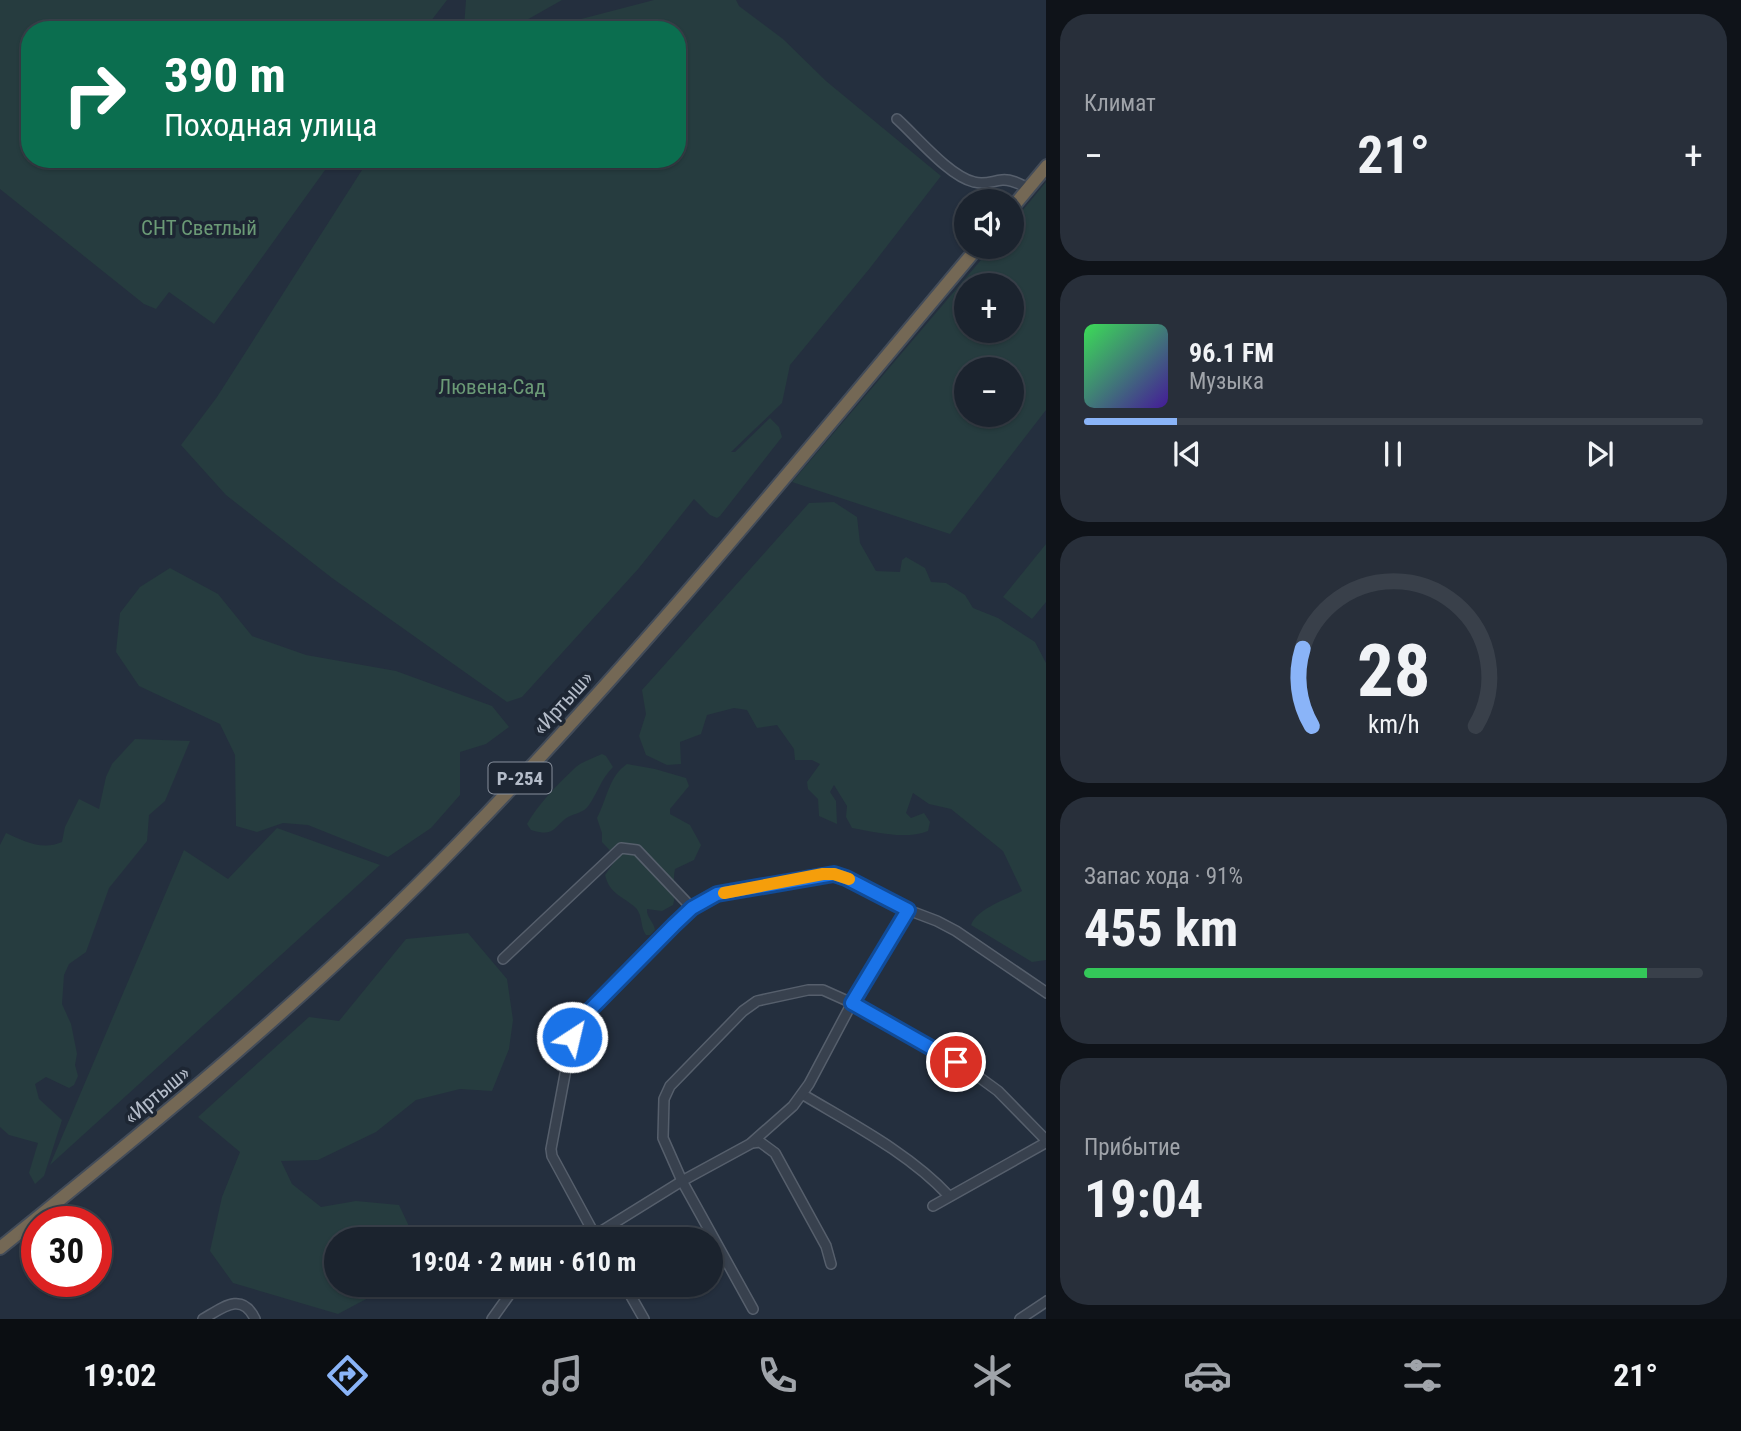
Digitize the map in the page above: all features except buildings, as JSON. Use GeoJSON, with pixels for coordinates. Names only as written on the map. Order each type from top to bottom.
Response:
{"type":"FeatureCollection","features":[{"type":"Feature","properties":{"kind":"highway"},"geometry":{"type":"LineString","coordinates":[[1024,193],[1046,166]]}},
{"type":"Feature","properties":{"kind":"highway","name":"«Иртыш»"},"geometry":{"type":"LineString","coordinates":[[0,1248],[153,1124],[248,1042],[459,844],[654,630],[968,259]]}},
{"type":"Feature","properties":{"kind":"street"},"geometry":{"type":"LineString","coordinates":[[897,119],[952,170],[972,182],[984,184],[1011,180],[1028,188]]}},
{"type":"Feature","properties":{"kind":"street"},"geometry":{"type":"LineString","coordinates":[[503,959],[621,848],[637,850],[692,908]]}},
{"type":"Feature","properties":{"kind":"street"},"geometry":{"type":"LineString","coordinates":[[591,1227],[552,1156],[551,1149],[574,1028],[692,908],[717,894],[834,874],[908,910],[937,920],[1046,993]]}},
{"type":"Feature","properties":{"kind":"street"},"geometry":{"type":"LineString","coordinates":[[611,1227],[682,1181],[750,1144],[793,1106],[908,910]]}},
{"type":"Feature","properties":{"kind":"street"},"geometry":{"type":"LineString","coordinates":[[753,1309],[682,1181],[663,1138],[664,1099],[670,1086],[757,1001],[773,996],[823,990],[852,1003],[924,1043],[986,1082],[1011,1104],[1046,1142],[933,1206]]}},
{"type":"Feature","properties":{"kind":"street"},"geometry":{"type":"LineString","coordinates":[[802,1094],[908,1161],[949,1196]]}},
{"type":"Feature","properties":{"kind":"street"},"geometry":{"type":"LineString","coordinates":[[750,1144],[760,1142],[775,1153],[825,1246],[831,1264]]}},
{"type":"Feature","properties":{"kind":"street"},"geometry":{"type":"LineString","coordinates":[[492,1319],[508,1297]]}},
{"type":"Feature","properties":{"kind":"street"},"geometry":{"type":"LineString","coordinates":[[631,1297],[644,1319]]}},
{"type":"Feature","properties":{"kind":"street"},"geometry":{"type":"LineString","coordinates":[[1020,1319],[1046,1301]]}},
{"type":"Feature","properties":{"kind":"street"},"geometry":{"type":"LineString","coordinates":[[203,1319],[236,1303],[243,1304],[255,1319]]}},
{"type":"Feature","properties":{"kind":"green space","name":"СНТ Светлый"},"geometry":{"type":"Polygon","coordinates":[[[0,0],[447,0],[431,21],[21,21],[21,168],[327,168],[214,324],[169,292],[156,309],[144,304],[0,189],[0,0]]]}},
{"type":"Feature","properties":{"kind":"green space"},"geometry":{"type":"Polygon","coordinates":[[[466,0],[562,0],[525,21],[464,21],[466,0]]]}},
{"type":"Feature","properties":{"kind":"green space","name":"Лювена-Сад"},"geometry":{"type":"Polygon","coordinates":[[[654,0],[736,0],[739,6],[783,39],[826,81],[941,176],[790,365],[782,403],[731,452],[735,452],[770,418],[779,427],[782,437],[720,516],[717,518],[710,515],[694,499],[639,568],[522,697],[507,702],[332,578],[226,495],[181,445],[217,397],[363,168],[686,168],[686,21],[574,21],[654,0]]]}},
{"type":"Feature","properties":{"kind":"green space"},"geometry":{"type":"Polygon","coordinates":[[[1046,182],[1046,410],[950,534],[792,482],[954,292],[954,343],[1024,343],[1024,273],[970,273],[982,259],[1024,259],[1024,209],[1046,182]]]}},
{"type":"Feature","properties":{"kind":"green space"},"geometry":{"type":"Polygon","coordinates":[[[834,502],[857,517],[860,543],[876,571],[900,572],[902,560],[906,557],[925,568],[931,582],[946,583],[965,595],[973,608],[998,618],[1035,642],[1046,663],[1046,960],[1032,962],[971,925],[986,909],[1022,891],[1003,851],[951,809],[929,804],[913,793],[906,813],[911,818],[924,813],[930,822],[928,831],[900,835],[852,828],[846,817],[847,806],[834,785],[830,792],[836,801],[837,824],[819,816],[818,799],[808,789],[807,782],[820,764],[812,760],[795,760],[794,749],[777,725],[757,728],[747,710],[734,708],[707,715],[701,734],[680,742],[681,764],[667,765],[646,755],[639,736],[646,714],[642,690],[809,503],[834,502]]]}},
{"type":"Feature","properties":{"kind":"green space"},"geometry":{"type":"Polygon","coordinates":[[[1046,544],[1046,602],[1032,619],[1003,597],[1046,544]]]}},
{"type":"Feature","properties":{"kind":"green space"},"geometry":{"type":"Polygon","coordinates":[[[170,568],[218,594],[252,636],[306,655],[396,671],[492,706],[509,727],[486,744],[460,752],[460,795],[431,828],[388,857],[308,825],[283,823],[257,832],[236,826],[235,755],[220,724],[139,686],[116,652],[120,613],[140,587],[170,568]]]}},
{"type":"Feature","properties":{"kind":"green space"},"geometry":{"type":"Polygon","coordinates":[[[135,739],[190,741],[165,801],[149,815],[147,841],[109,888],[86,952],[69,964],[64,975],[62,1004],[71,1024],[78,1076],[74,1085],[69,1088],[46,1077],[35,1084],[39,1099],[62,1120],[44,1176],[35,1184],[29,1173],[38,1143],[9,1135],[0,1127],[0,845],[6,833],[40,845],[62,842],[65,827],[79,799],[99,809],[106,777],[112,764],[135,739]]]}},
{"type":"Feature","properties":{"kind":"green space"},"geometry":{"type":"Polygon","coordinates":[[[602,754],[613,767],[587,808],[565,819],[551,831],[531,830],[527,824],[556,787],[579,765],[602,754]]]}},
{"type":"Feature","properties":{"kind":"green space"},"geometry":{"type":"Polygon","coordinates":[[[627,764],[686,778],[689,786],[670,809],[670,814],[690,825],[701,845],[694,860],[675,869],[673,905],[662,911],[647,909],[655,930],[650,935],[644,932],[636,908],[607,882],[605,875],[617,858],[602,842],[597,818],[612,781],[627,764]]]}},
{"type":"Feature","properties":{"kind":"green space"},"geometry":{"type":"Polygon","coordinates":[[[277,828],[380,865],[50,1165],[184,850],[228,879],[277,828]]]}},
{"type":"Feature","properties":{"kind":"green space"},"geometry":{"type":"Polygon","coordinates":[[[468,933],[507,979],[513,1020],[509,1049],[492,1091],[460,1089],[416,1100],[376,1132],[318,1160],[281,1161],[292,1184],[321,1207],[356,1201],[399,1205],[409,1227],[324,1227],[324,1297],[370,1297],[338,1314],[233,1283],[210,1251],[222,1197],[240,1152],[198,1117],[309,1017],[339,1021],[406,939],[468,933]]]}},
{"type":"Feature","properties":{"kind":"slow traffic"},"geometry":{"type":"LineString","coordinates":[[724,893],[823,874],[849,879]]}},
{"type":"Feature","properties":{"kind":"route"},"geometry":{"type":"LineString","coordinates":[[572,1037],[574,1028],[586,1014],[674,925],[706,899],[717,894],[834,874],[908,910],[852,1003],[956,1062]]}}]}
